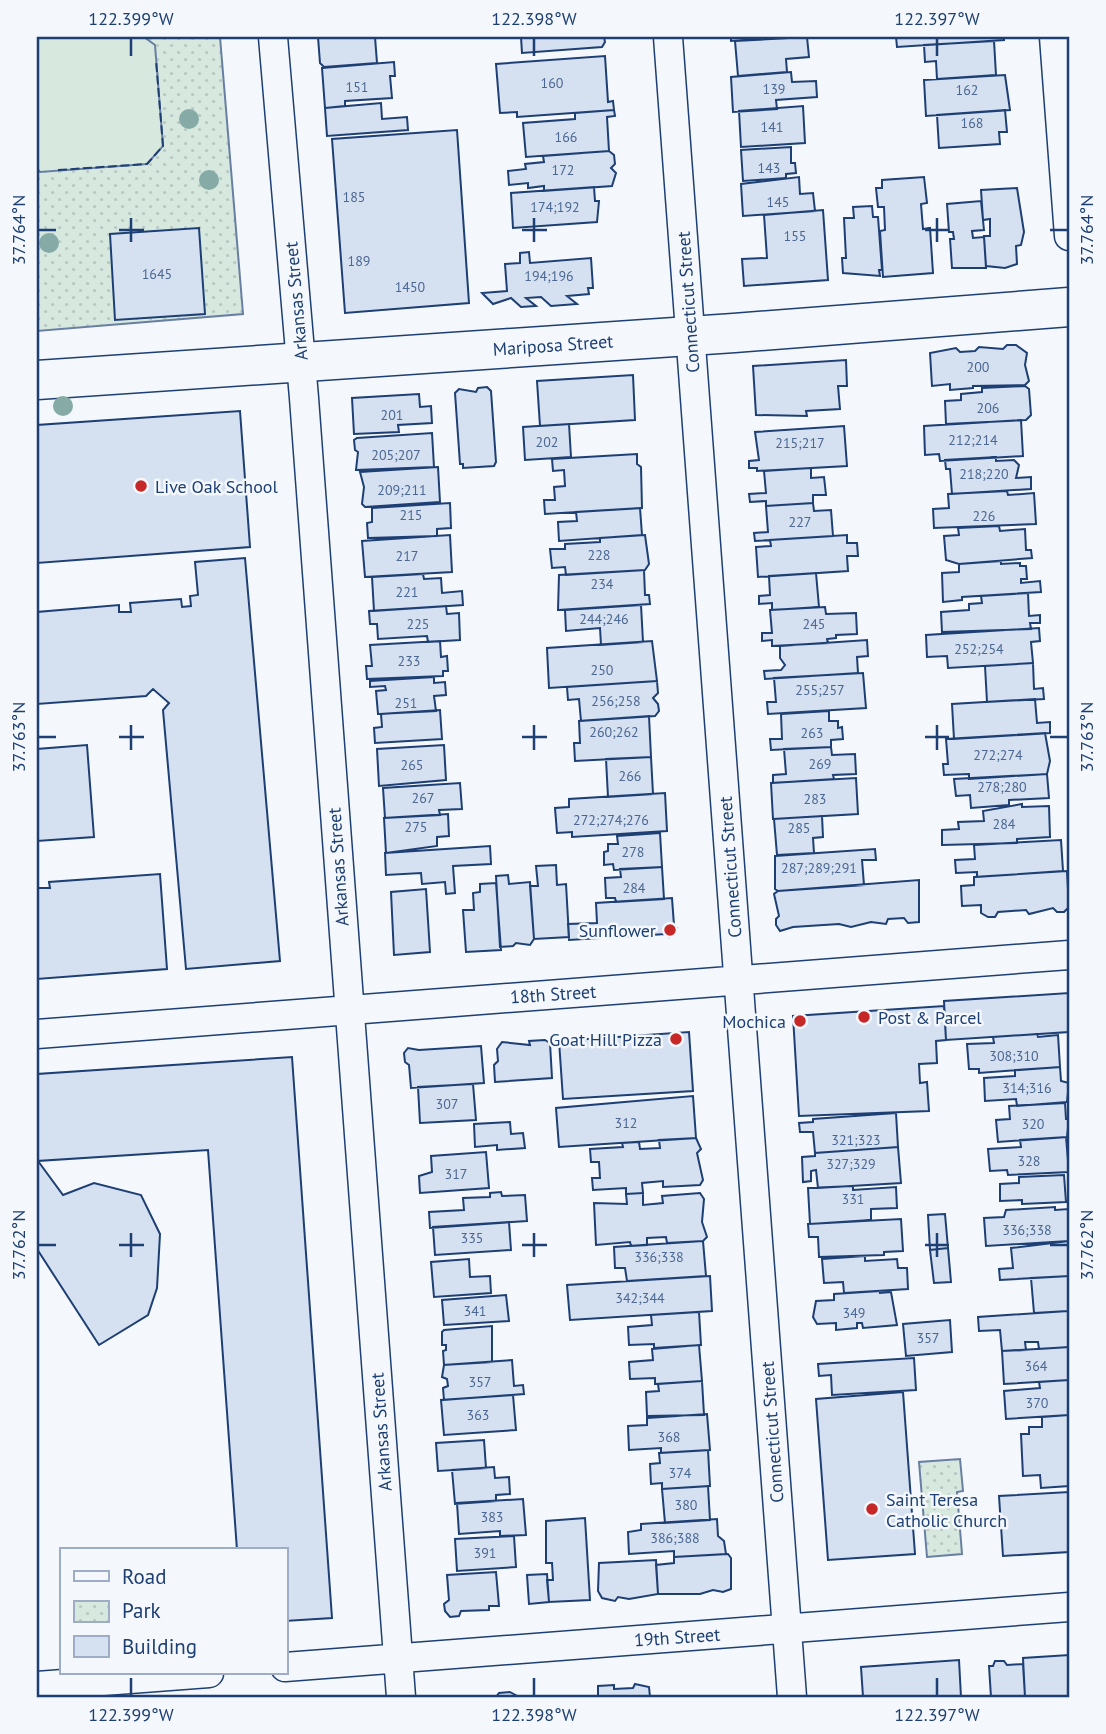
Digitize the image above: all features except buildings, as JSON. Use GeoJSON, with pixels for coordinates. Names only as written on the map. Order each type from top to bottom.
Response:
{"type":"FeatureCollection","features":[{"type":"Feature","properties":{"kind":"street","name":"Arkansas Street"},"geometry":{"type":"LineString","coordinates":[[273,37],[301,362],[401,1697]]}},
{"type":"Feature","properties":{"kind":"street","name":"Connecticut Street"},"geometry":{"type":"LineString","coordinates":[[668,37],[792,1697]]}},
{"type":"Feature","properties":{"kind":"street"},"geometry":{"type":"LineString","coordinates":[[1054,37],[1069,236]]}},
{"type":"Feature","properties":{"kind":"street","name":"Mariposa Street"},"geometry":{"type":"LineString","coordinates":[[37,380],[690,336],[1069,307]]}},
{"type":"Feature","properties":{"kind":"street","name":"18th Street"},"geometry":{"type":"LineString","coordinates":[[37,1034],[1069,955]]}},
{"type":"Feature","properties":{"kind":"street","name":"19th Street"},"geometry":{"type":"LineString","coordinates":[[287,1667],[1069,1607]]}},
{"type":"Feature","properties":{"kind":"street"},"geometry":{"type":"LineString","coordinates":[[37,1686],[196,1674]]}},
{"type":"Feature","properties":{"kind":"green space"},"geometry":{"type":"Polygon","coordinates":[[[37,37],[220,37],[243,314],[37,331],[37,37]]]}},
{"type":"Feature","properties":{"kind":"green space"},"geometry":{"type":"Polygon","coordinates":[[[37,37],[144,37],[155,45],[163,146],[147,164],[40,172],[37,168],[37,37]]]}},
{"type":"Feature","properties":{"kind":"green space"},"geometry":{"type":"Polygon","coordinates":[[[960,1459],[963,1491],[957,1492],[962,1554],[927,1557],[919,1462],[960,1459]]]}},
{"type":"Feature","properties":{"kind":"fence"},"geometry":{"type":"LineString","coordinates":[[58,170],[147,164],[163,146],[156,60]]}},
{"type":"Feature","properties":{"kind":"place","name":"Live Oak School"},"geometry":{"type":"Point","coordinates":[141,486]}},
{"type":"Feature","properties":{"kind":"place","name":"Sunflower"},"geometry":{"type":"Point","coordinates":[670,930]}},
{"type":"Feature","properties":{"kind":"place","name":"Post & Parcel"},"geometry":{"type":"Point","coordinates":[864,1017]}},
{"type":"Feature","properties":{"kind":"place","name":"Mochica"},"geometry":{"type":"Point","coordinates":[800,1021]}},
{"type":"Feature","properties":{"kind":"place","name":"Goat Hill Pizza"},"geometry":{"type":"Point","coordinates":[676,1039]}},
{"type":"Feature","properties":{"kind":"place","name":"Saint Teresa Catholic Church"},"geometry":{"type":"Point","coordinates":[872,1509]}}]}
